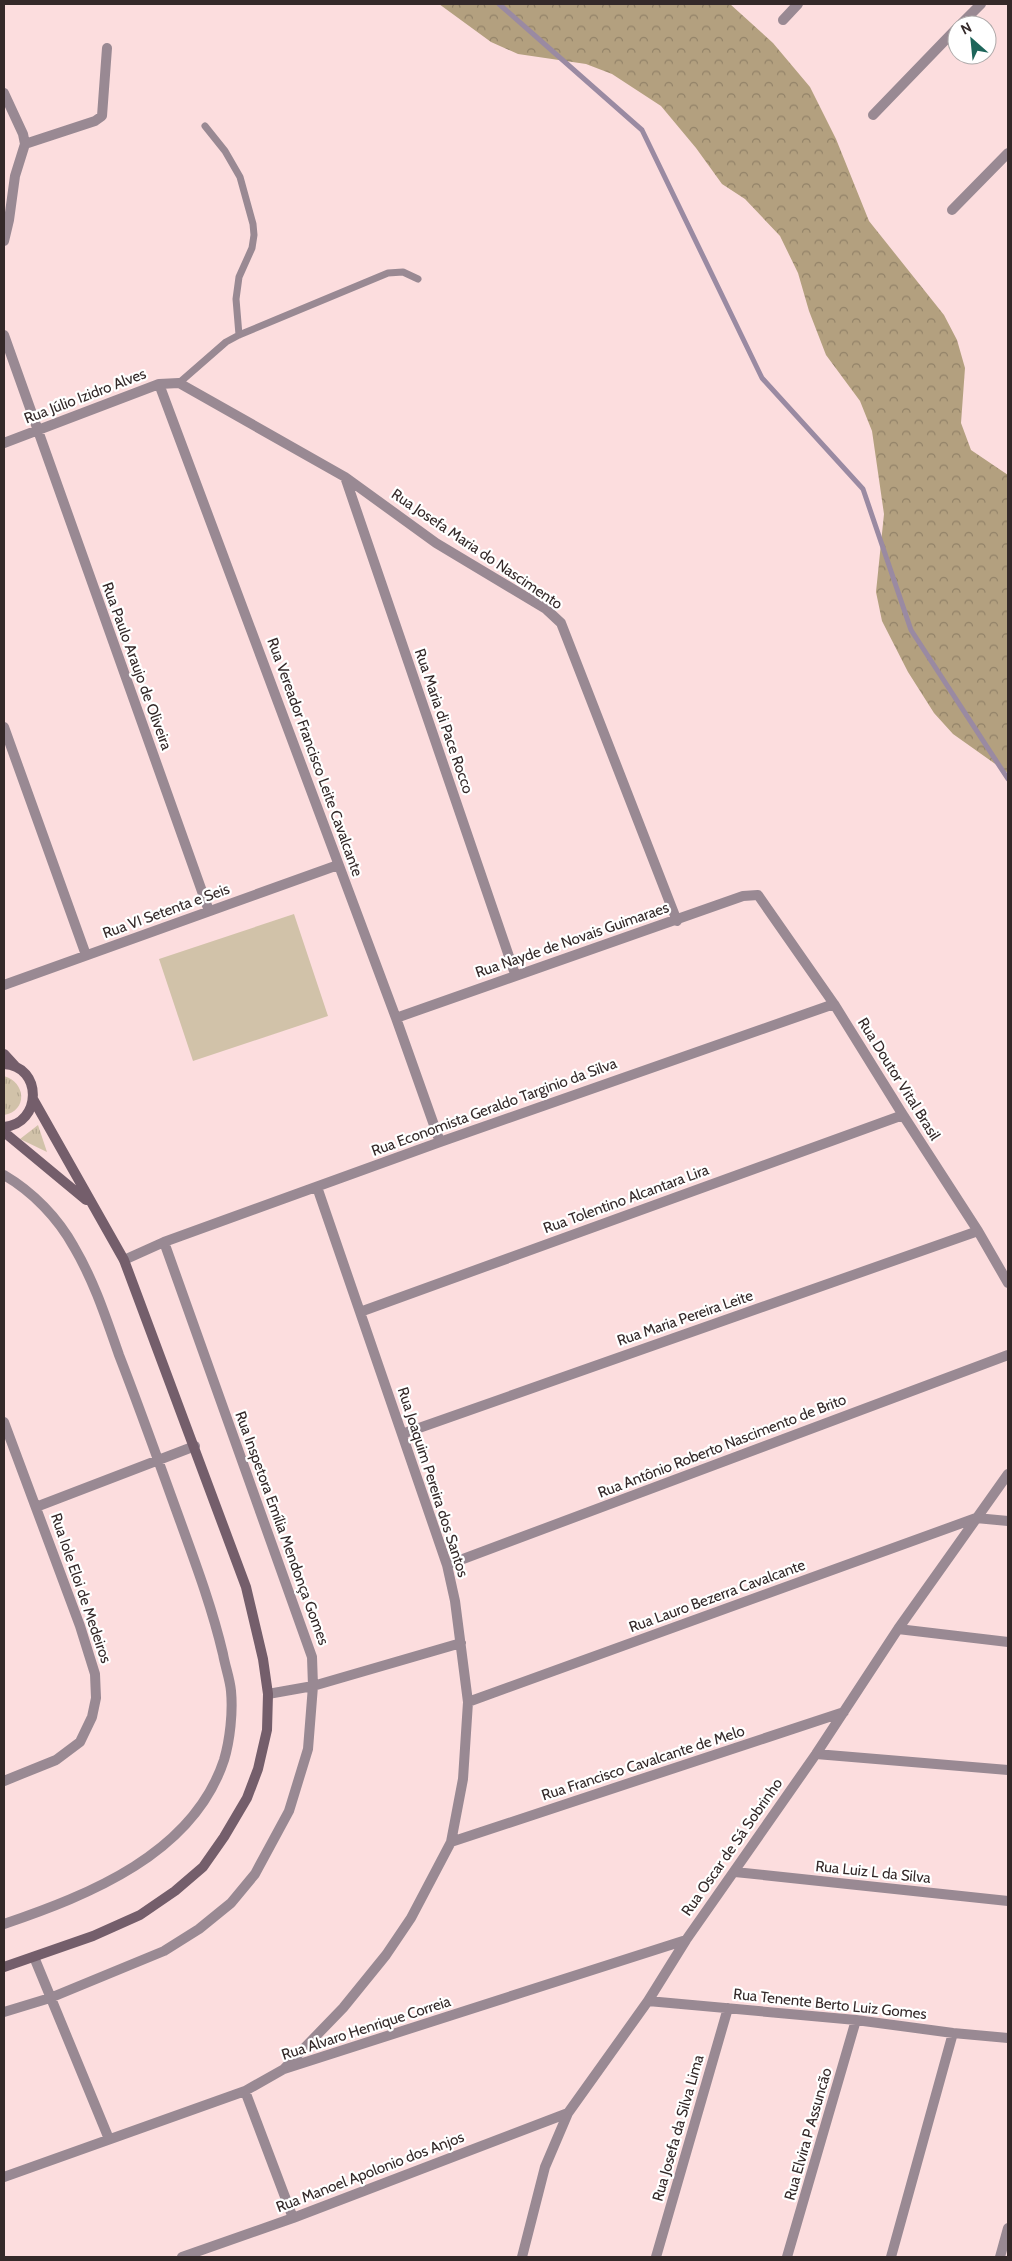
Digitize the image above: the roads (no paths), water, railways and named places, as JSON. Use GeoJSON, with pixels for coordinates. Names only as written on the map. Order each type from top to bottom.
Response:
{"type":"FeatureCollection","features":[{"type":"Feature","properties":{"kind":"main road"},"geometry":{"type":"LineString","coordinates":[[4,1054],[30,1080],[33,1099],[91,1204],[104,1221],[124,1260],[150,1333],[195,1446],[246,1587],[263,1660],[268,1694],[267,1730],[258,1769],[247,1798],[229,1830],[203,1867],[175,1892],[140,1916],[93,1936],[4,1967]]}},
{"type":"Feature","properties":{"kind":"main road"},"geometry":{"type":"LineString","coordinates":[[4,1064],[16,1067]]}},
{"type":"Feature","properties":{"kind":"main road"},"geometry":{"type":"LineString","coordinates":[[4,1127],[15,1125],[22,1120],[28,1114],[33,1099]]}},
{"type":"Feature","properties":{"kind":"main road"},"geometry":{"type":"LineString","coordinates":[[4,1132],[91,1204]]}},
{"type":"Feature","properties":{"kind":"street"},"geometry":{"type":"LineString","coordinates":[[782,20],[798,4]]}},
{"type":"Feature","properties":{"kind":"street"},"geometry":{"type":"LineString","coordinates":[[970,15],[980,4]]}},
{"type":"Feature","properties":{"kind":"street"},"geometry":{"type":"LineString","coordinates":[[873,115],[947,38]]}},
{"type":"Feature","properties":{"kind":"street"},"geometry":{"type":"LineString","coordinates":[[25,144],[95,121],[102,116],[107,48]]}},
{"type":"Feature","properties":{"kind":"street"},"geometry":{"type":"LineString","coordinates":[[4,93],[23,134],[25,144],[15,176],[4,241]]}},
{"type":"Feature","properties":{"kind":"street"},"geometry":{"type":"LineString","coordinates":[[952,210],[1008,153]]}},
{"type":"Feature","properties":{"kind":"street","name":"Rua Paulo Araujo de Oliveira"},"geometry":{"type":"LineString","coordinates":[[4,335],[36,430],[209,912]]}},
{"type":"Feature","properties":{"kind":"street","name":"Rua Júlio Izidro Alves"},"geometry":{"type":"LineString","coordinates":[[4,443],[159,384],[179,383]]}},
{"type":"Feature","properties":{"kind":"street","name":"Rua Josefa Maria do Nascimento"},"geometry":{"type":"LineString","coordinates":[[179,383],[345,477],[436,543],[546,609],[561,623],[677,920]]}},
{"type":"Feature","properties":{"kind":"street","name":"Rua Vereador Francisco Leite Cavalcante"},"geometry":{"type":"LineString","coordinates":[[159,384],[268,671],[440,1142]]}},
{"type":"Feature","properties":{"kind":"street","name":"Rua Maria di Pace Rocco"},"geometry":{"type":"LineString","coordinates":[[345,477],[515,974]]}},
{"type":"Feature","properties":{"kind":"street"},"geometry":{"type":"LineString","coordinates":[[4,727],[86,955]]}},
{"type":"Feature","properties":{"kind":"street","name":"Rua VI Setenta e Seis"},"geometry":{"type":"LineString","coordinates":[[4,985],[338,865]]}},
{"type":"Feature","properties":{"kind":"street","name":"Rua Nayde de Novais Guimaraes"},"geometry":{"type":"LineString","coordinates":[[396,1018],[515,974],[743,896],[758,895]]}},
{"type":"Feature","properties":{"kind":"street","name":"Rua Doutor Vital Brasil"},"geometry":{"type":"LineString","coordinates":[[758,895],[834,1004],[978,1231],[1008,1283]]}},
{"type":"Feature","properties":{"kind":"street","name":"Rua Economista Geraldo Targinio da Silva"},"geometry":{"type":"LineString","coordinates":[[164,1242],[440,1142],[834,1004]]}},
{"type":"Feature","properties":{"kind":"street","name":"Rua Tolentino Alcantara Lira"},"geometry":{"type":"LineString","coordinates":[[360,1312],[903,1115]]}},
{"type":"Feature","properties":{"kind":"street"},"geometry":{"type":"LineString","coordinates":[[4,1175],[43,1204],[74,1246],[92,1282],[158,1459],[214,1618],[231,1691],[229,1728],[224,1759],[210,1793],[186,1824],[157,1850],[108,1882],[59,1905],[4,1924]]}},
{"type":"Feature","properties":{"kind":"street","name":"Rua Joaquim Pereira dos Santos"},"geometry":{"type":"LineString","coordinates":[[284,2069],[343,2008],[386,1955],[411,1918],[451,1842],[464,1779],[468,1702],[461,1643],[447,1565],[317,1187]]}},
{"type":"Feature","properties":{"kind":"street","name":"Rua Maria Pereira Leite"},"geometry":{"type":"LineString","coordinates":[[402,1434],[978,1231]]}},
{"type":"Feature","properties":{"kind":"street"},"geometry":{"type":"LineString","coordinates":[[124,1260],[164,1242]]}},
{"type":"Feature","properties":{"kind":"street","name":"Rua Inspetora Emília Mendonça Gomes"},"geometry":{"type":"LineString","coordinates":[[4,2012],[50,1998],[164,1951],[199,1929],[231,1903],[255,1874],[289,1811],[308,1749],[313,1686],[312,1657],[164,1242]]}},
{"type":"Feature","properties":{"kind":"street","name":"Rua Antônio Roberto Nascimento de Brito"},"geometry":{"type":"LineString","coordinates":[[447,1565],[1008,1355]]}},
{"type":"Feature","properties":{"kind":"street","name":"Rua Iole Eloi de Medeiros"},"geometry":{"type":"LineString","coordinates":[[4,1422],[80,1626],[95,1674],[96,1698],[92,1717],[80,1742],[56,1760],[4,1781]]}},
{"type":"Feature","properties":{"kind":"street"},"geometry":{"type":"LineString","coordinates":[[36,1507],[195,1446]]}},
{"type":"Feature","properties":{"kind":"street","name":"Rua Oscar de Sá Sobrinho"},"geometry":{"type":"LineString","coordinates":[[522,2257],[545,2167],[568,2113],[648,2001],[686,1940],[816,1754],[898,1629],[1008,1474]]}},
{"type":"Feature","properties":{"kind":"street"},"geometry":{"type":"LineString","coordinates":[[976,1518],[1008,1521]]}},
{"type":"Feature","properties":{"kind":"street","name":"Rua Lauro Bezerra Cavalcante"},"geometry":{"type":"LineString","coordinates":[[468,1702],[976,1518]]}},
{"type":"Feature","properties":{"kind":"street"},"geometry":{"type":"LineString","coordinates":[[898,1629],[1008,1642]]}},
{"type":"Feature","properties":{"kind":"street"},"geometry":{"type":"LineString","coordinates":[[268,1694],[313,1686],[461,1643]]}},
{"type":"Feature","properties":{"kind":"street","name":"Rua Francisco Cavalcante de Melo"},"geometry":{"type":"LineString","coordinates":[[451,1842],[844,1712]]}},
{"type":"Feature","properties":{"kind":"street"},"geometry":{"type":"LineString","coordinates":[[816,1754],[1008,1770]]}},
{"type":"Feature","properties":{"kind":"street","name":"Rua Luiz L da Silva"},"geometry":{"type":"LineString","coordinates":[[735,1872],[1008,1902]]}},
{"type":"Feature","properties":{"kind":"street","name":"Rua Alvaro Henrique Correia"},"geometry":{"type":"LineString","coordinates":[[4,2177],[245,2090],[284,2069],[686,1940]]}},
{"type":"Feature","properties":{"kind":"street"},"geometry":{"type":"LineString","coordinates":[[34,1957],[109,2139]]}},
{"type":"Feature","properties":{"kind":"street","name":"Rua Tenente Berto Luiz Gomes"},"geometry":{"type":"LineString","coordinates":[[648,2001],[856,2020],[953,2033],[1008,2038]]}},
{"type":"Feature","properties":{"kind":"street","name":"Rua Josefa da Silva Lima"},"geometry":{"type":"LineString","coordinates":[[656,2257],[728,2008]]}},
{"type":"Feature","properties":{"kind":"street","name":"Rua Elvira P Assuncão"},"geometry":{"type":"LineString","coordinates":[[787,2257],[856,2020]]}},
{"type":"Feature","properties":{"kind":"street"},"geometry":{"type":"LineString","coordinates":[[891,2257],[953,2033]]}},
{"type":"Feature","properties":{"kind":"street"},"geometry":{"type":"LineString","coordinates":[[245,2090],[292,2218]]}},
{"type":"Feature","properties":{"kind":"street","name":"Rua Manoel Apolonio dos Anjos"},"geometry":{"type":"LineString","coordinates":[[182,2257],[292,2218],[568,2113]]}},
{"type":"Feature","properties":{"kind":"street"},"geometry":{"type":"LineString","coordinates":[[1000,2257],[1008,2228]]}},
{"type":"Feature","properties":{"kind":"lane"},"geometry":{"type":"LineString","coordinates":[[205,126],[225,151],[240,177],[253,224],[252,248],[239,277],[236,299],[239,335]]}},
{"type":"Feature","properties":{"kind":"lane"},"geometry":{"type":"LineString","coordinates":[[179,383],[226,342],[239,335],[388,272],[404,272],[418,278]]}},
{"type":"Feature","properties":{"kind":"waterway"},"geometry":{"type":"LineString","coordinates":[[499,4],[642,130],[762,378],[863,489],[911,630],[1008,779]]}}]}
